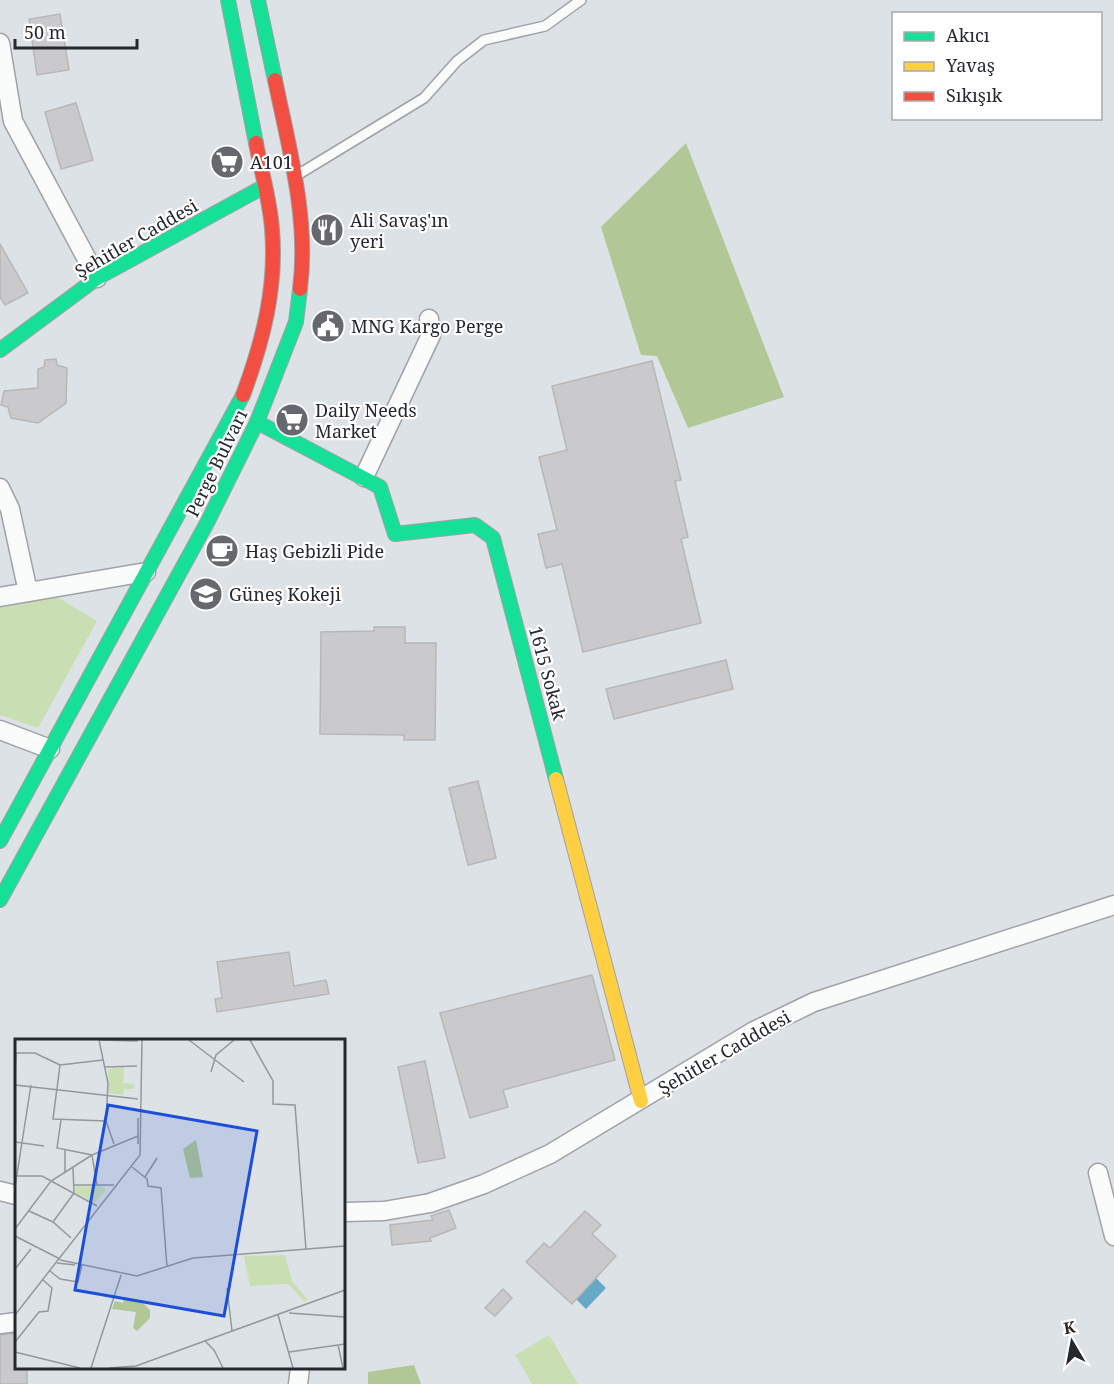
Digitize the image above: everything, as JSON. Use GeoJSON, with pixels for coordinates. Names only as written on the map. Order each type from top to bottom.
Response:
{"type":"FeatureCollection","features":[{"type":"Feature","properties":{"kind":"main road","name":"Perge Bulvarı"},"geometry":{"type":"LineString","coordinates":[[0,842],[239,405],[261,347],[271,309],[275,263],[272,226],[228,0]]}},
{"type":"Feature","properties":{"kind":"main road","name":"Perge Bulvarı"},"geometry":{"type":"LineString","coordinates":[[0,900],[208,521],[257,422],[296,322],[304,260],[295,177],[258,0]]}},
{"type":"Feature","properties":{"kind":"main road","name":"Şehitler Caddesi"},"geometry":{"type":"LineString","coordinates":[[0,350],[97,278],[265,186]]}},
{"type":"Feature","properties":{"kind":"main road","name":"1615 Sokak"},"geometry":{"type":"LineString","coordinates":[[257,422],[380,487],[395,534],[475,525],[494,538],[641,1101]]}},
{"type":"Feature","properties":{"kind":"street"},"geometry":{"type":"LineString","coordinates":[[0,43],[7,122],[97,278]]}},
{"type":"Feature","properties":{"kind":"street"},"geometry":{"type":"LineString","coordinates":[[364,477],[431,335],[429,319]]}},
{"type":"Feature","properties":{"kind":"street"},"geometry":{"type":"LineString","coordinates":[[0,488],[10,509],[28,592]]}},
{"type":"Feature","properties":{"kind":"street"},"geometry":{"type":"LineString","coordinates":[[0,597],[146,572]]}},
{"type":"Feature","properties":{"kind":"street"},"geometry":{"type":"LineString","coordinates":[[0,730],[50,749]]}},
{"type":"Feature","properties":{"kind":"street","name":"Şehitler Cadddesi"},"geometry":{"type":"LineString","coordinates":[[345,1212],[384,1211],[430,1203],[484,1184],[550,1154],[754,1031],[814,1002],[1114,905]]}},
{"type":"Feature","properties":{"kind":"street"},"geometry":{"type":"LineString","coordinates":[[1098,1173],[1114,1236]]}},
{"type":"Feature","properties":{"kind":"street"},"geometry":{"type":"LineString","coordinates":[[0,1192],[15,1196]]}},
{"type":"Feature","properties":{"kind":"street"},"geometry":{"type":"LineString","coordinates":[[0,1199],[15,1196]]}},
{"type":"Feature","properties":{"kind":"street"},"geometry":{"type":"LineString","coordinates":[[0,1324],[15,1322]]}},
{"type":"Feature","properties":{"kind":"street"},"geometry":{"type":"LineString","coordinates":[[298,1384],[300,1369]]}},
{"type":"Feature","properties":{"kind":"lane"},"geometry":{"type":"LineString","coordinates":[[295,177],[424,98],[457,61],[484,40],[545,26],[581,0]]}},
{"type":"Feature","properties":{"kind":"green space"},"geometry":{"type":"Polygon","coordinates":[[[686,143],[784,397],[688,428],[657,356],[641,355],[601,227],[686,143]]]}},
{"type":"Feature","properties":{"kind":"green space"},"geometry":{"type":"Polygon","coordinates":[[[57,597],[97,621],[38,728],[0,715],[0,607],[57,597]]]}},
{"type":"Feature","properties":{"kind":"green space"},"geometry":{"type":"Polygon","coordinates":[[[549,1335],[578,1384],[532,1384],[515,1355],[549,1335]]]}},
{"type":"Feature","properties":{"kind":"green space"},"geometry":{"type":"Polygon","coordinates":[[[414,1365],[421,1384],[368,1384],[368,1372],[414,1365]]]}},
{"type":"Feature","properties":{"kind":"water"},"geometry":{"type":"Polygon","coordinates":[[[596,1278],[606,1288],[586,1309],[576,1299],[583,1292],[580,1289],[596,1278]]]}},
{"type":"Feature","properties":{"kind":"building"},"geometry":{"type":"Polygon","coordinates":[[[60,14],[69,70],[37,75],[29,19],[60,14]]]}},
{"type":"Feature","properties":{"kind":"building"},"geometry":{"type":"Polygon","coordinates":[[[76,103],[93,160],[61,169],[45,112],[76,103]]]}},
{"type":"Feature","properties":{"kind":"building"},"geometry":{"type":"Polygon","coordinates":[[[0,244],[28,293],[5,305],[0,297],[0,244]]]}},
{"type":"Feature","properties":{"kind":"building"},"geometry":{"type":"Polygon","coordinates":[[[56,359],[57,365],[67,368],[66,403],[38,423],[11,418],[8,407],[1,405],[4,391],[38,388],[38,369],[44,367],[45,360],[56,359]]]}},
{"type":"Feature","properties":{"kind":"building"},"geometry":{"type":"Polygon","coordinates":[[[652,361],[681,480],[675,481],[688,537],[681,539],[701,623],[583,652],[562,564],[546,568],[538,534],[557,530],[539,457],[567,450],[552,386],[652,361]]]}},
{"type":"Feature","properties":{"kind":"building"},"geometry":{"type":"Polygon","coordinates":[[[374,627],[405,627],[405,643],[436,643],[435,740],[404,740],[404,735],[320,734],[321,632],[374,631],[374,627]]]}},
{"type":"Feature","properties":{"kind":"building"},"geometry":{"type":"Polygon","coordinates":[[[726,660],[733,689],[614,719],[606,689],[726,660]]]}},
{"type":"Feature","properties":{"kind":"building"},"geometry":{"type":"Polygon","coordinates":[[[478,781],[496,858],[468,865],[449,788],[478,781]]]}},
{"type":"Feature","properties":{"kind":"building"},"geometry":{"type":"Polygon","coordinates":[[[289,952],[294,986],[326,980],[329,994],[217,1012],[215,999],[222,998],[217,962],[289,952]]]}},
{"type":"Feature","properties":{"kind":"building"},"geometry":{"type":"Polygon","coordinates":[[[592,975],[615,1060],[503,1090],[508,1107],[470,1118],[440,1013],[592,975]]]}},
{"type":"Feature","properties":{"kind":"building"},"geometry":{"type":"Polygon","coordinates":[[[425,1061],[445,1158],[418,1163],[398,1067],[425,1061]]]}},
{"type":"Feature","properties":{"kind":"building"},"geometry":{"type":"Polygon","coordinates":[[[449,1210],[456,1228],[430,1238],[431,1241],[392,1245],[390,1225],[433,1220],[431,1216],[449,1210]]]}},
{"type":"Feature","properties":{"kind":"building"},"geometry":{"type":"Polygon","coordinates":[[[585,1211],[601,1225],[592,1234],[616,1256],[572,1304],[526,1262],[544,1243],[550,1248],[585,1211]]]}},
{"type":"Feature","properties":{"kind":"building"},"geometry":{"type":"Polygon","coordinates":[[[503,1289],[512,1298],[495,1316],[485,1308],[503,1289]]]}},
{"type":"Feature","properties":{"kind":"building"},"geometry":{"type":"Polygon","coordinates":[[[15,1333],[15,1369],[27,1369],[27,1384],[0,1384],[0,1335],[15,1333]]]}},
{"type":"Feature","properties":{"kind":"traffic: fast"},"geometry":{"type":"LineString","coordinates":[[228,0],[256,143]]}},
{"type":"Feature","properties":{"kind":"traffic: fast"},"geometry":{"type":"LineString","coordinates":[[258,0],[275,80]]}},
{"type":"Feature","properties":{"kind":"traffic: fast"},"geometry":{"type":"LineString","coordinates":[[0,350],[97,278],[265,186]]}},
{"type":"Feature","properties":{"kind":"traffic: fast"},"geometry":{"type":"LineString","coordinates":[[0,900],[208,521],[257,422],[296,322],[300,289]]}},
{"type":"Feature","properties":{"kind":"traffic: fast"},"geometry":{"type":"LineString","coordinates":[[0,841],[243,395]]}},
{"type":"Feature","properties":{"kind":"traffic: fast"},"geometry":{"type":"LineString","coordinates":[[257,422],[380,487],[395,534],[475,525],[493,538],[556,779]]}},
{"type":"Feature","properties":{"kind":"traffic: slow"},"geometry":{"type":"LineString","coordinates":[[556,779],[641,1101]]}},
{"type":"Feature","properties":{"kind":"traffic: jam"},"geometry":{"type":"LineString","coordinates":[[275,80],[300,210],[302,236],[300,289]]}},
{"type":"Feature","properties":{"kind":"traffic: jam"},"geometry":{"type":"LineString","coordinates":[[243,395],[267,314],[272,272],[271,218],[256,143]]}},
{"type":"Feature","properties":{"kind":"place","name":"A101"},"geometry":{"type":"Point","coordinates":[227,162]}},
{"type":"Feature","properties":{"kind":"place","name":"Ali Savaş'ın yeri"},"geometry":{"type":"Point","coordinates":[327,230]}},
{"type":"Feature","properties":{"kind":"place","name":"MNG Kargo Perge"},"geometry":{"type":"Point","coordinates":[328,326]}},
{"type":"Feature","properties":{"kind":"place","name":"Daily Needs Market"},"geometry":{"type":"Point","coordinates":[292,420]}},
{"type":"Feature","properties":{"kind":"place","name":"Haş Gebizli Pide"},"geometry":{"type":"Point","coordinates":[222,551]}},
{"type":"Feature","properties":{"kind":"place","name":"Güneş Kokeji"},"geometry":{"type":"Point","coordinates":[206,594]}}]}
